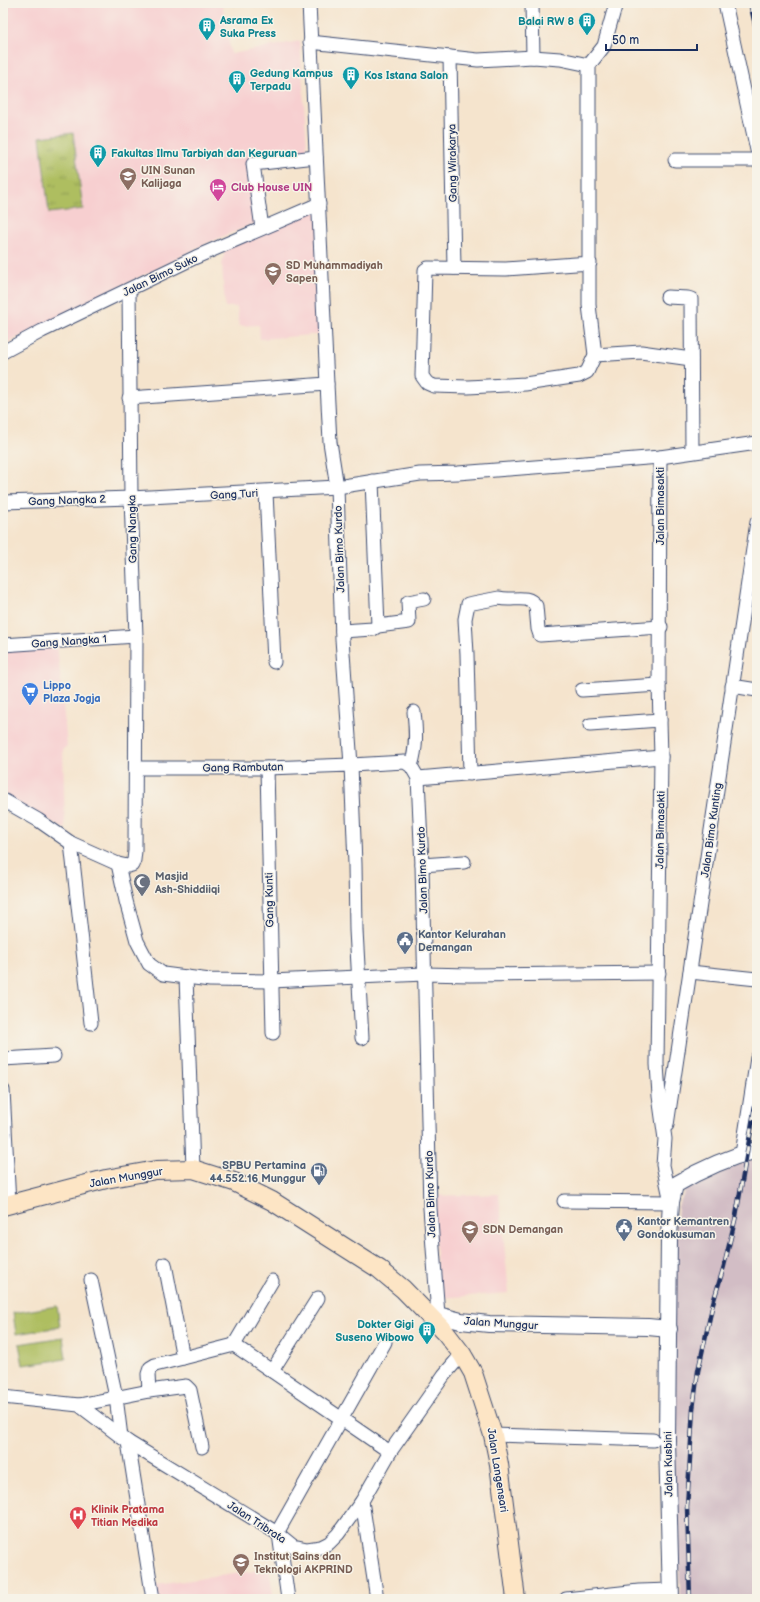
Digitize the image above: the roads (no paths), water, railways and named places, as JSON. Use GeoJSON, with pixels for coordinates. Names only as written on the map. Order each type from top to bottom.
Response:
{"type":"FeatureCollection","features":[{"type":"Feature","properties":{"kind":"main road","name":"Jalan Munggur"},"geometry":{"type":"LineString","coordinates":[[6,1205],[106,1179],[156,1170],[193,1169],[234,1182],[272,1200],[378,1269],[432,1314]]}},
{"type":"Feature","properties":{"kind":"main road","name":"Jalan Langensari"},"geometry":{"type":"LineString","coordinates":[[432,1314],[462,1354],[473,1373],[493,1435],[499,1464],[516,1599]]}},
{"type":"Feature","properties":{"kind":"street","name":"Jalan Bimo Kurdo"},"geometry":{"type":"LineString","coordinates":[[309,3],[330,442],[337,487],[342,631],[351,765],[356,930],[362,1038]]}},
{"type":"Feature","properties":{"kind":"street"},"geometry":{"type":"LineString","coordinates":[[532,3],[533,57]]}},
{"type":"Feature","properties":{"kind":"street"},"geometry":{"type":"LineString","coordinates":[[590,263],[506,269],[428,268],[425,270],[422,376],[427,384],[434,386],[468,388],[524,384],[579,376],[587,372],[595,355],[589,305],[590,263],[589,65],[604,46],[616,3]]}},
{"type":"Feature","properties":{"kind":"street"},"geometry":{"type":"LineString","coordinates":[[726,3],[757,150]]}},
{"type":"Feature","properties":{"kind":"street"},"geometry":{"type":"LineString","coordinates":[[310,42],[478,60],[533,57],[560,59],[589,65]]}},
{"type":"Feature","properties":{"kind":"street","name":"Gang Wirakarya"},"geometry":{"type":"LineString","coordinates":[[450,57],[454,268]]}},
{"type":"Feature","properties":{"kind":"street"},"geometry":{"type":"LineString","coordinates":[[262,228],[253,164],[316,157]]}},
{"type":"Feature","properties":{"kind":"street"},"geometry":{"type":"LineString","coordinates":[[675,160],[757,160]]}},
{"type":"Feature","properties":{"kind":"street","name":"Jalan Bimo Suko"},"geometry":{"type":"LineString","coordinates":[[3,352],[42,331],[196,257],[319,204]]}},
{"type":"Feature","properties":{"kind":"street","name":"Gang Nangka"},"geometry":{"type":"LineString","coordinates":[[118,864],[128,866],[132,865],[134,860],[136,768],[136,636],[131,498],[129,290]]}},
{"type":"Feature","properties":{"kind":"street"},"geometry":{"type":"LineString","coordinates":[[667,297],[692,299],[692,452]]}},
{"type":"Feature","properties":{"kind":"street"},"geometry":{"type":"LineString","coordinates":[[595,355],[641,352],[691,358]]}},
{"type":"Feature","properties":{"kind":"street"},"geometry":{"type":"LineString","coordinates":[[129,398],[327,384]]}},
{"type":"Feature","properties":{"kind":"street"},"geometry":{"type":"LineString","coordinates":[[337,487],[420,474],[458,473],[660,457],[757,444]]}},
{"type":"Feature","properties":{"kind":"street","name":"Jalan Bimasakti"},"geometry":{"type":"LineString","coordinates":[[660,457],[661,757],[657,1064],[659,1096],[665,1139],[663,1165],[671,1202]]}},
{"type":"Feature","properties":{"kind":"street"},"geometry":{"type":"LineString","coordinates":[[372,481],[378,626]]}},
{"type":"Feature","properties":{"kind":"street","name":"Gang Turi"},"geometry":{"type":"LineString","coordinates":[[131,498],[266,492],[337,487]]}},
{"type":"Feature","properties":{"kind":"street"},"geometry":{"type":"LineString","coordinates":[[266,492],[274,662]]}},
{"type":"Feature","properties":{"kind":"street","name":"Gang Nangka 2"},"geometry":{"type":"LineString","coordinates":[[3,502],[131,498]]}},
{"type":"Feature","properties":{"kind":"street","name":"Jalan Bimo Kunting"},"geometry":{"type":"LineString","coordinates":[[665,1139],[732,686],[755,548],[757,522]]}},
{"type":"Feature","properties":{"kind":"street"},"geometry":{"type":"LineString","coordinates":[[470,774],[465,619],[468,604],[499,598],[504,600],[530,600],[536,606],[540,635],[660,627]]}},
{"type":"Feature","properties":{"kind":"street"},"geometry":{"type":"LineString","coordinates":[[342,631],[374,629],[378,626],[409,622],[408,602],[424,600]]}},
{"type":"Feature","properties":{"kind":"street","name":"Gang Nangka 1"},"geometry":{"type":"LineString","coordinates":[[3,645],[136,636]]}},
{"type":"Feature","properties":{"kind":"street"},"geometry":{"type":"LineString","coordinates":[[582,690],[660,685]]}},
{"type":"Feature","properties":{"kind":"street"},"geometry":{"type":"LineString","coordinates":[[732,686],[757,690]]}},
{"type":"Feature","properties":{"kind":"street"},"geometry":{"type":"LineString","coordinates":[[351,765],[405,762],[411,766],[416,742],[414,712]]}},
{"type":"Feature","properties":{"kind":"street"},"geometry":{"type":"LineString","coordinates":[[590,724],[660,720]]}},
{"type":"Feature","properties":{"kind":"street"},"geometry":{"type":"LineString","coordinates":[[418,778],[661,757]]}},
{"type":"Feature","properties":{"kind":"street","name":"Gang Rambutan"},"geometry":{"type":"LineString","coordinates":[[136,768],[266,768],[351,765]]}},
{"type":"Feature","properties":{"kind":"street","name":"Jalan Bimo Kurdo"},"geometry":{"type":"LineString","coordinates":[[411,766],[418,778],[422,865],[432,1314]]}},
{"type":"Feature","properties":{"kind":"street","name":"Gang Kunti"},"geometry":{"type":"LineString","coordinates":[[266,768],[273,1033]]}},
{"type":"Feature","properties":{"kind":"street"},"geometry":{"type":"LineString","coordinates":[[3,800],[38,820],[71,843],[118,864],[126,901],[138,941],[149,964],[163,974],[210,980],[271,981],[424,974],[659,973]]}},
{"type":"Feature","properties":{"kind":"street"},"geometry":{"type":"LineString","coordinates":[[71,843],[91,1023]]}},
{"type":"Feature","properties":{"kind":"street"},"geometry":{"type":"LineString","coordinates":[[422,865],[464,862]]}},
{"type":"Feature","properties":{"kind":"street"},"geometry":{"type":"LineString","coordinates":[[690,972],[757,979]]}},
{"type":"Feature","properties":{"kind":"street"},"geometry":{"type":"LineString","coordinates":[[186,977],[193,1169]]}},
{"type":"Feature","properties":{"kind":"street"},"geometry":{"type":"LineString","coordinates":[[3,1059],[54,1056]]}},
{"type":"Feature","properties":{"kind":"street"},"geometry":{"type":"LineString","coordinates":[[742,1154],[757,1058]]}},
{"type":"Feature","properties":{"kind":"street"},"geometry":{"type":"LineString","coordinates":[[3,1090],[6,1205]]}},
{"type":"Feature","properties":{"kind":"street"},"geometry":{"type":"LineString","coordinates":[[669,1329],[669,1236],[671,1202],[675,1185],[688,1177],[742,1154],[757,1150]]}},
{"type":"Feature","properties":{"kind":"street"},"geometry":{"type":"LineString","coordinates":[[564,1201],[671,1202]]}},
{"type":"Feature","properties":{"kind":"street"},"geometry":{"type":"LineString","coordinates":[[165,1264],[183,1358]]}},
{"type":"Feature","properties":{"kind":"street"},"geometry":{"type":"LineString","coordinates":[[90,1280],[125,1439],[154,1599]]}},
{"type":"Feature","properties":{"kind":"street"},"geometry":{"type":"LineString","coordinates":[[149,1391],[148,1374],[150,1368],[155,1365],[234,1345],[272,1281]]}},
{"type":"Feature","properties":{"kind":"street"},"geometry":{"type":"LineString","coordinates":[[272,1371],[318,1298]]}},
{"type":"Feature","properties":{"kind":"street","name":"Jalan Munggur"},"geometry":{"type":"LineString","coordinates":[[432,1314],[461,1321],[489,1324],[648,1327],[669,1329]]}},
{"type":"Feature","properties":{"kind":"street","name":"Jalan Kusbini"},"geometry":{"type":"LineString","coordinates":[[669,1329],[667,1440],[670,1595]]}},
{"type":"Feature","properties":{"kind":"street"},"geometry":{"type":"LineString","coordinates":[[288,1599],[278,1534],[385,1342]]}},
{"type":"Feature","properties":{"kind":"street"},"geometry":{"type":"LineString","coordinates":[[234,1345],[390,1452]]}},
{"type":"Feature","properties":{"kind":"street","name":"Jalan Tribrata"},"geometry":{"type":"LineString","coordinates":[[79,1405],[125,1439],[278,1534],[293,1546],[307,1549],[321,1547],[329,1543],[338,1534],[362,1501],[390,1452],[444,1375],[462,1354]]}},
{"type":"Feature","properties":{"kind":"street"},"geometry":{"type":"LineString","coordinates":[[3,1397],[79,1405],[149,1391],[186,1386],[188,1387],[202,1446]]}},
{"type":"Feature","properties":{"kind":"street"},"geometry":{"type":"LineString","coordinates":[[493,1435],[653,1440]]}},
{"type":"Feature","properties":{"kind":"street"},"geometry":{"type":"LineString","coordinates":[[362,1501],[377,1599]]}},
{"type":"Feature","properties":{"kind":"street"},"geometry":{"type":"LineString","coordinates":[[566,1599],[639,1591],[670,1595]]}},
{"type":"Feature","properties":{"kind":"railway"},"geometry":{"type":"LineString","coordinates":[[750,3],[757,33]]}},
{"type":"Feature","properties":{"kind":"railway"},"geometry":{"type":"LineString","coordinates":[[690,1599],[687,1507],[693,1409],[698,1371],[713,1303],[736,1216],[757,1094]]}},
{"type":"Feature","properties":{"kind":"place","name":"Balai RW 8"},"geometry":{"type":"Point","coordinates":[587,36]}},
{"type":"Feature","properties":{"kind":"place","name":"Asrama Ex Suka Press"},"geometry":{"type":"Point","coordinates":[207,41]}},
{"type":"Feature","properties":{"kind":"place","name":"Kos Istana Salon"},"geometry":{"type":"Point","coordinates":[351,90]}},
{"type":"Feature","properties":{"kind":"place","name":"Gedung Kampus Terpadu"},"geometry":{"type":"Point","coordinates":[237,94]}},
{"type":"Feature","properties":{"kind":"place","name":"Fakultas Ilmu Tarbiyah dan Keguruan"},"geometry":{"type":"Point","coordinates":[98,168]}},
{"type":"Feature","properties":{"kind":"place","name":"UIN Sunan Kalijaga"},"geometry":{"type":"Point","coordinates":[128,191]}},
{"type":"Feature","properties":{"kind":"place","name":"Club House UIN"},"geometry":{"type":"Point","coordinates":[218,202]}},
{"type":"Feature","properties":{"kind":"place","name":"SD Muhammadiyah Sapen"},"geometry":{"type":"Point","coordinates":[273,286]}},
{"type":"Feature","properties":{"kind":"place","name":"Lippo Plaza Jogja"},"geometry":{"type":"Point","coordinates":[30,706]}},
{"type":"Feature","properties":{"kind":"place","name":"Masjid Ash-Shiddiiqi"},"geometry":{"type":"Point","coordinates":[142,897]}},
{"type":"Feature","properties":{"kind":"place","name":"Kantor Kelurahan Demangan"},"geometry":{"type":"Point","coordinates":[405,955]}},
{"type":"Feature","properties":{"kind":"place","name":"SPBU Pertamina 44.552.16 Munggur"},"geometry":{"type":"Point","coordinates":[319,1186]}},
{"type":"Feature","properties":{"kind":"place","name":"Kantor Kemantren Gondokusuman"},"geometry":{"type":"Point","coordinates":[624,1242]}},
{"type":"Feature","properties":{"kind":"place","name":"SDN Demangan"},"geometry":{"type":"Point","coordinates":[470,1244]}},
{"type":"Feature","properties":{"kind":"place","name":"Dokter Gigi Suseno Wibowo"},"geometry":{"type":"Point","coordinates":[427,1345]}},
{"type":"Feature","properties":{"kind":"place","name":"Klinik Pratama Titian Medika"},"geometry":{"type":"Point","coordinates":[78,1530]}},
{"type":"Feature","properties":{"kind":"place","name":"Institut Sains dan Teknologi AKPRIND"},"geometry":{"type":"Point","coordinates":[241,1577]}}]}
